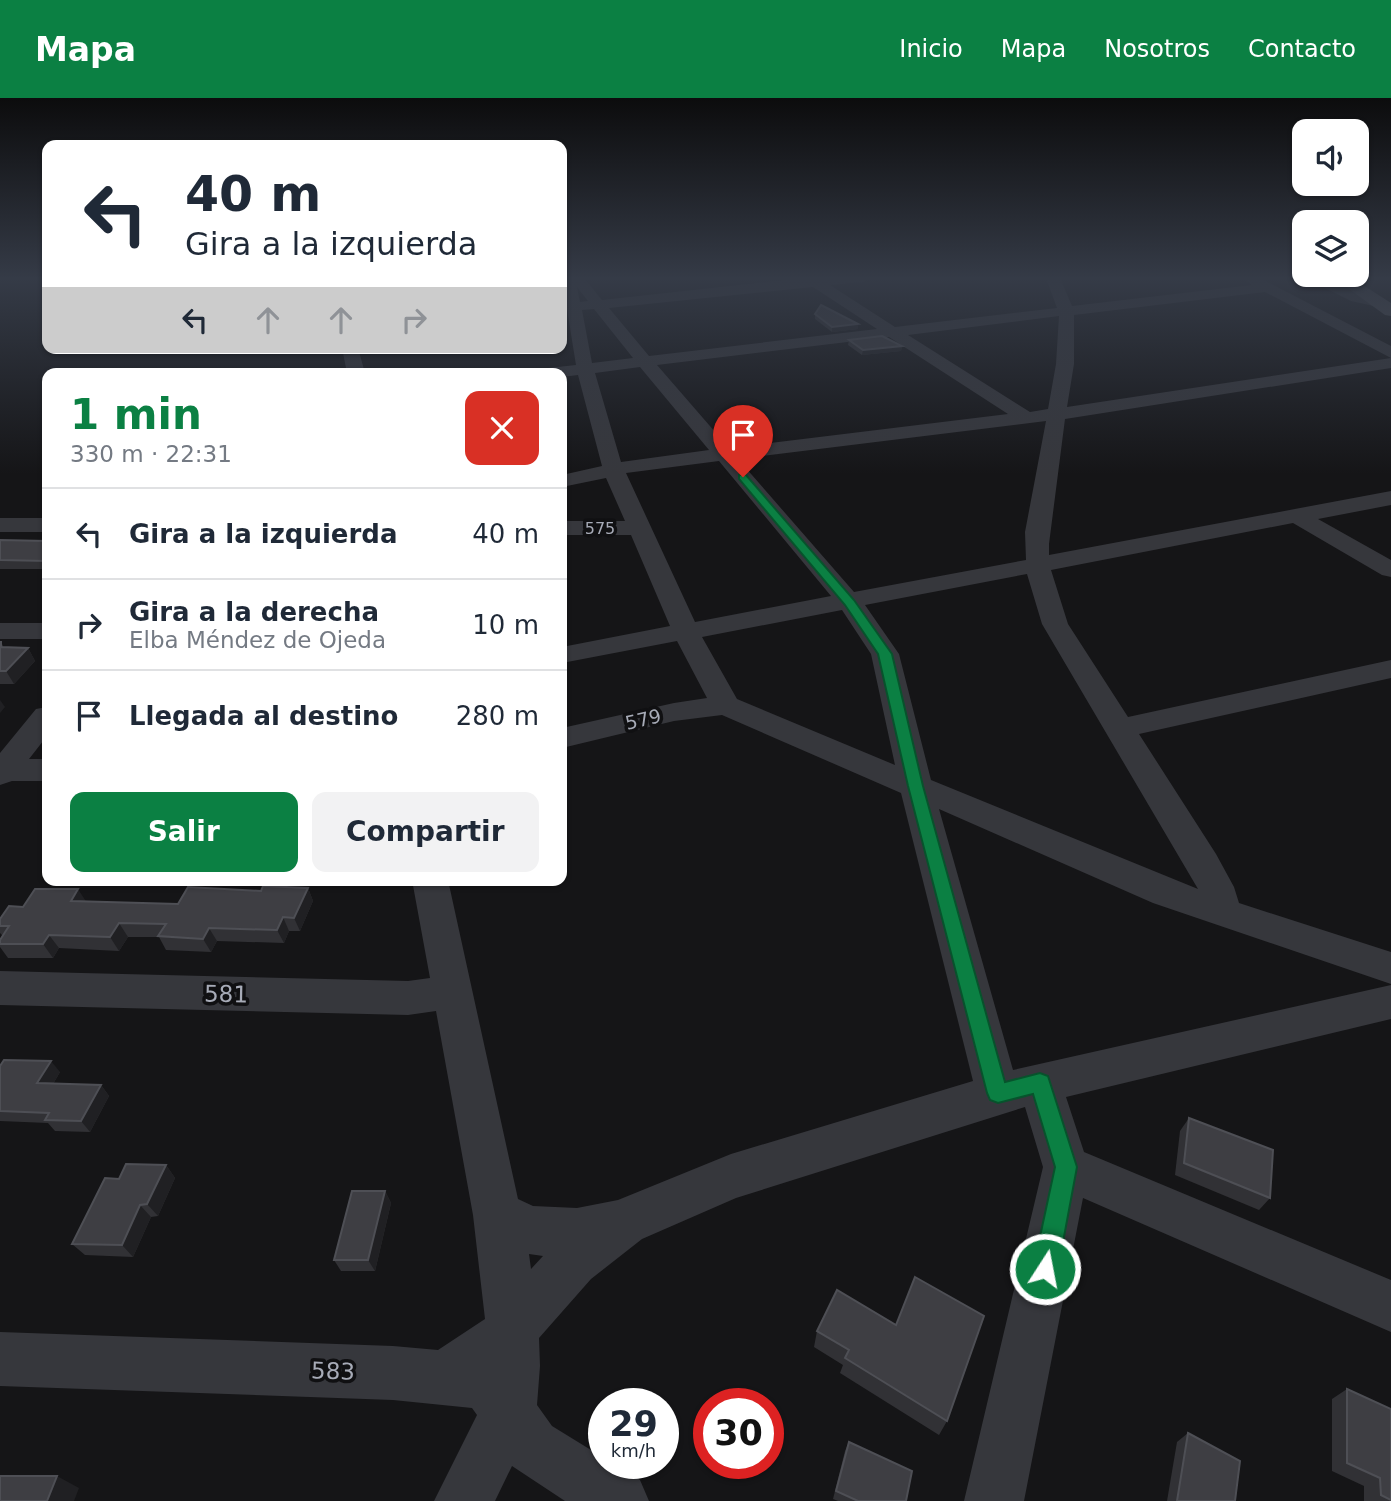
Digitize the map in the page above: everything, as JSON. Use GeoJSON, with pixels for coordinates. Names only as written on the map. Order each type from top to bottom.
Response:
{"type":"FeatureCollection","features":[{"type":"Feature","properties":{"kind":"street"},"geometry":{"type":"LineString","coordinates":[[578,343],[613,469],[686,632],[725,705],[1097,865],[1223,914],[1391,968]]}},
{"type":"Feature","properties":{"kind":"street"},"geometry":{"type":"LineString","coordinates":[[631,343],[850,603],[885,654],[916,786],[1019,1088],[1066,1167],[1391,1306]]}},
{"type":"Feature","properties":{"kind":"street"},"geometry":{"type":"LineString","coordinates":[[567,370],[801,343]]}},
{"type":"Feature","properties":{"kind":"street"},"geometry":{"type":"LineString","coordinates":[[911,343],[1025,416]]}},
{"type":"Feature","properties":{"kind":"street"},"geometry":{"type":"LineString","coordinates":[[1066,343],[1037,532],[1038,565],[1044,596],[1055,624],[1203,863],[1216,887],[1223,914]]}},
{"type":"Feature","properties":{"kind":"street"},"geometry":{"type":"LineString","coordinates":[[1373,343],[1391,353]]}},
{"type":"Feature","properties":{"kind":"street"},"geometry":{"type":"LineString","coordinates":[[567,480],[613,469],[1057,414],[1391,363]]}},
{"type":"Feature","properties":{"kind":"street"},"geometry":{"type":"LineString","coordinates":[[567,654],[850,603],[1391,498]]}},
{"type":"Feature","properties":{"kind":"street"},"geometry":{"type":"LineString","coordinates":[[1297,516],[1391,570]]}},
{"type":"Feature","properties":{"kind":"street"},"geometry":{"type":"LineString","coordinates":[[0,525],[42,525]]}},
{"type":"Feature","properties":{"kind":"street","name":"575"},"geometry":{"type":"LineString","coordinates":[[567,528],[638,528]]}},
{"type":"Feature","properties":{"kind":"street"},"geometry":{"type":"LineString","coordinates":[[0,631],[42,631]]}},
{"type":"Feature","properties":{"kind":"street"},"geometry":{"type":"LineString","coordinates":[[1118,729],[1391,669]]}},
{"type":"Feature","properties":{"kind":"street","name":"579"},"geometry":{"type":"LineString","coordinates":[[567,737],[674,712],[725,705]]}},
{"type":"Feature","properties":{"kind":"street"},"geometry":{"type":"LineString","coordinates":[[1,771],[42,722]]}},
{"type":"Feature","properties":{"kind":"street"},"geometry":{"type":"LineString","coordinates":[[1,771],[42,770]]}},
{"type":"Feature","properties":{"kind":"street"},"geometry":{"type":"LineString","coordinates":[[431,886],[497,1215],[509,1288],[512,1329],[513,1366],[508,1414],[464,1501]]}},
{"type":"Feature","properties":{"kind":"street","name":"581"},"geometry":{"type":"LineString","coordinates":[[0,988],[408,998],[451,992]]}},
{"type":"Feature","properties":{"kind":"street"},"geometry":{"type":"LineString","coordinates":[[497,1215],[532,1231],[577,1233],[625,1222],[730,1177],[1019,1088],[1391,1002]]}},
{"type":"Feature","properties":{"kind":"street"},"geometry":{"type":"LineString","coordinates":[[994,1501],[1066,1167]]}},
{"type":"Feature","properties":{"kind":"street"},"geometry":{"type":"LineString","coordinates":[[447,1376],[500,1342],[573,1261],[625,1222]]}},
{"type":"Feature","properties":{"kind":"street","name":"583"},"geometry":{"type":"LineString","coordinates":[[0,1359],[447,1376],[476,1381],[491,1388],[532,1446],[619,1501]]}},
{"type":"Feature","properties":{"kind":"building"},"geometry":{"type":"Polygon","coordinates":[[[854,343],[897,343],[902,346],[863,350],[854,343]]]}},
{"type":"Feature","properties":{"kind":"building"},"geometry":{"type":"Polygon","coordinates":[[[0,540],[42,541],[42,561],[0,560],[0,540]]]}},
{"type":"Feature","properties":{"kind":"building"},"geometry":{"type":"Polygon","coordinates":[[[0,642],[1,647],[28,648],[6,671],[0,671],[0,642]]]}},
{"type":"Feature","properties":{"kind":"building"},"geometry":{"type":"Polygon","coordinates":[[[263,886],[308,888],[294,918],[283,917],[277,930],[209,928],[203,939],[158,936],[166,924],[119,923],[110,937],[49,935],[43,944],[0,944],[9,926],[0,926],[0,919],[9,906],[23,907],[35,889],[78,889],[71,901],[178,904],[188,887],[261,891],[263,886]]]}},
{"type":"Feature","properties":{"kind":"building"},"geometry":{"type":"Polygon","coordinates":[[[4,1060],[51,1061],[37,1083],[101,1085],[81,1121],[45,1120],[49,1113],[0,1111],[0,1066],[4,1060]]]}},
{"type":"Feature","properties":{"kind":"building"},"geometry":{"type":"Polygon","coordinates":[[[1189,1118],[1273,1150],[1270,1198],[1184,1163],[1189,1118]]]}},
{"type":"Feature","properties":{"kind":"building"},"geometry":{"type":"Polygon","coordinates":[[[126,1164],[166,1165],[147,1204],[140,1205],[122,1245],[72,1244],[105,1178],[119,1179],[126,1164]]]}},
{"type":"Feature","properties":{"kind":"building"},"geometry":{"type":"Polygon","coordinates":[[[352,1191],[385,1191],[368,1260],[334,1260],[352,1191]]]}},
{"type":"Feature","properties":{"kind":"building"},"geometry":{"type":"Polygon","coordinates":[[[915,1277],[984,1316],[947,1421],[845,1358],[849,1350],[817,1331],[837,1290],[896,1325],[915,1277]]]}},
{"type":"Feature","properties":{"kind":"building"},"geometry":{"type":"Polygon","coordinates":[[[1347,1389],[1391,1409],[1391,1500],[1381,1495],[1380,1478],[1347,1463],[1347,1389]]]}},
{"type":"Feature","properties":{"kind":"building"},"geometry":{"type":"Polygon","coordinates":[[[1188,1433],[1240,1461],[1235,1501],[1177,1501],[1188,1433]]]}},
{"type":"Feature","properties":{"kind":"building"},"geometry":{"type":"Polygon","coordinates":[[[849,1442],[912,1471],[906,1501],[858,1501],[836,1491],[849,1442]]]}},
{"type":"Feature","properties":{"kind":"building"},"geometry":{"type":"Polygon","coordinates":[[[0,1476],[57,1476],[47,1501],[0,1501],[0,1476]]]}},
{"type":"Feature","properties":{"kind":"route"},"geometry":{"type":"LineString","coordinates":[[743,477],[850,603],[885,654],[916,786],[998,1093],[1040,1083],[1066,1167],[1045,1269]]}}]}
